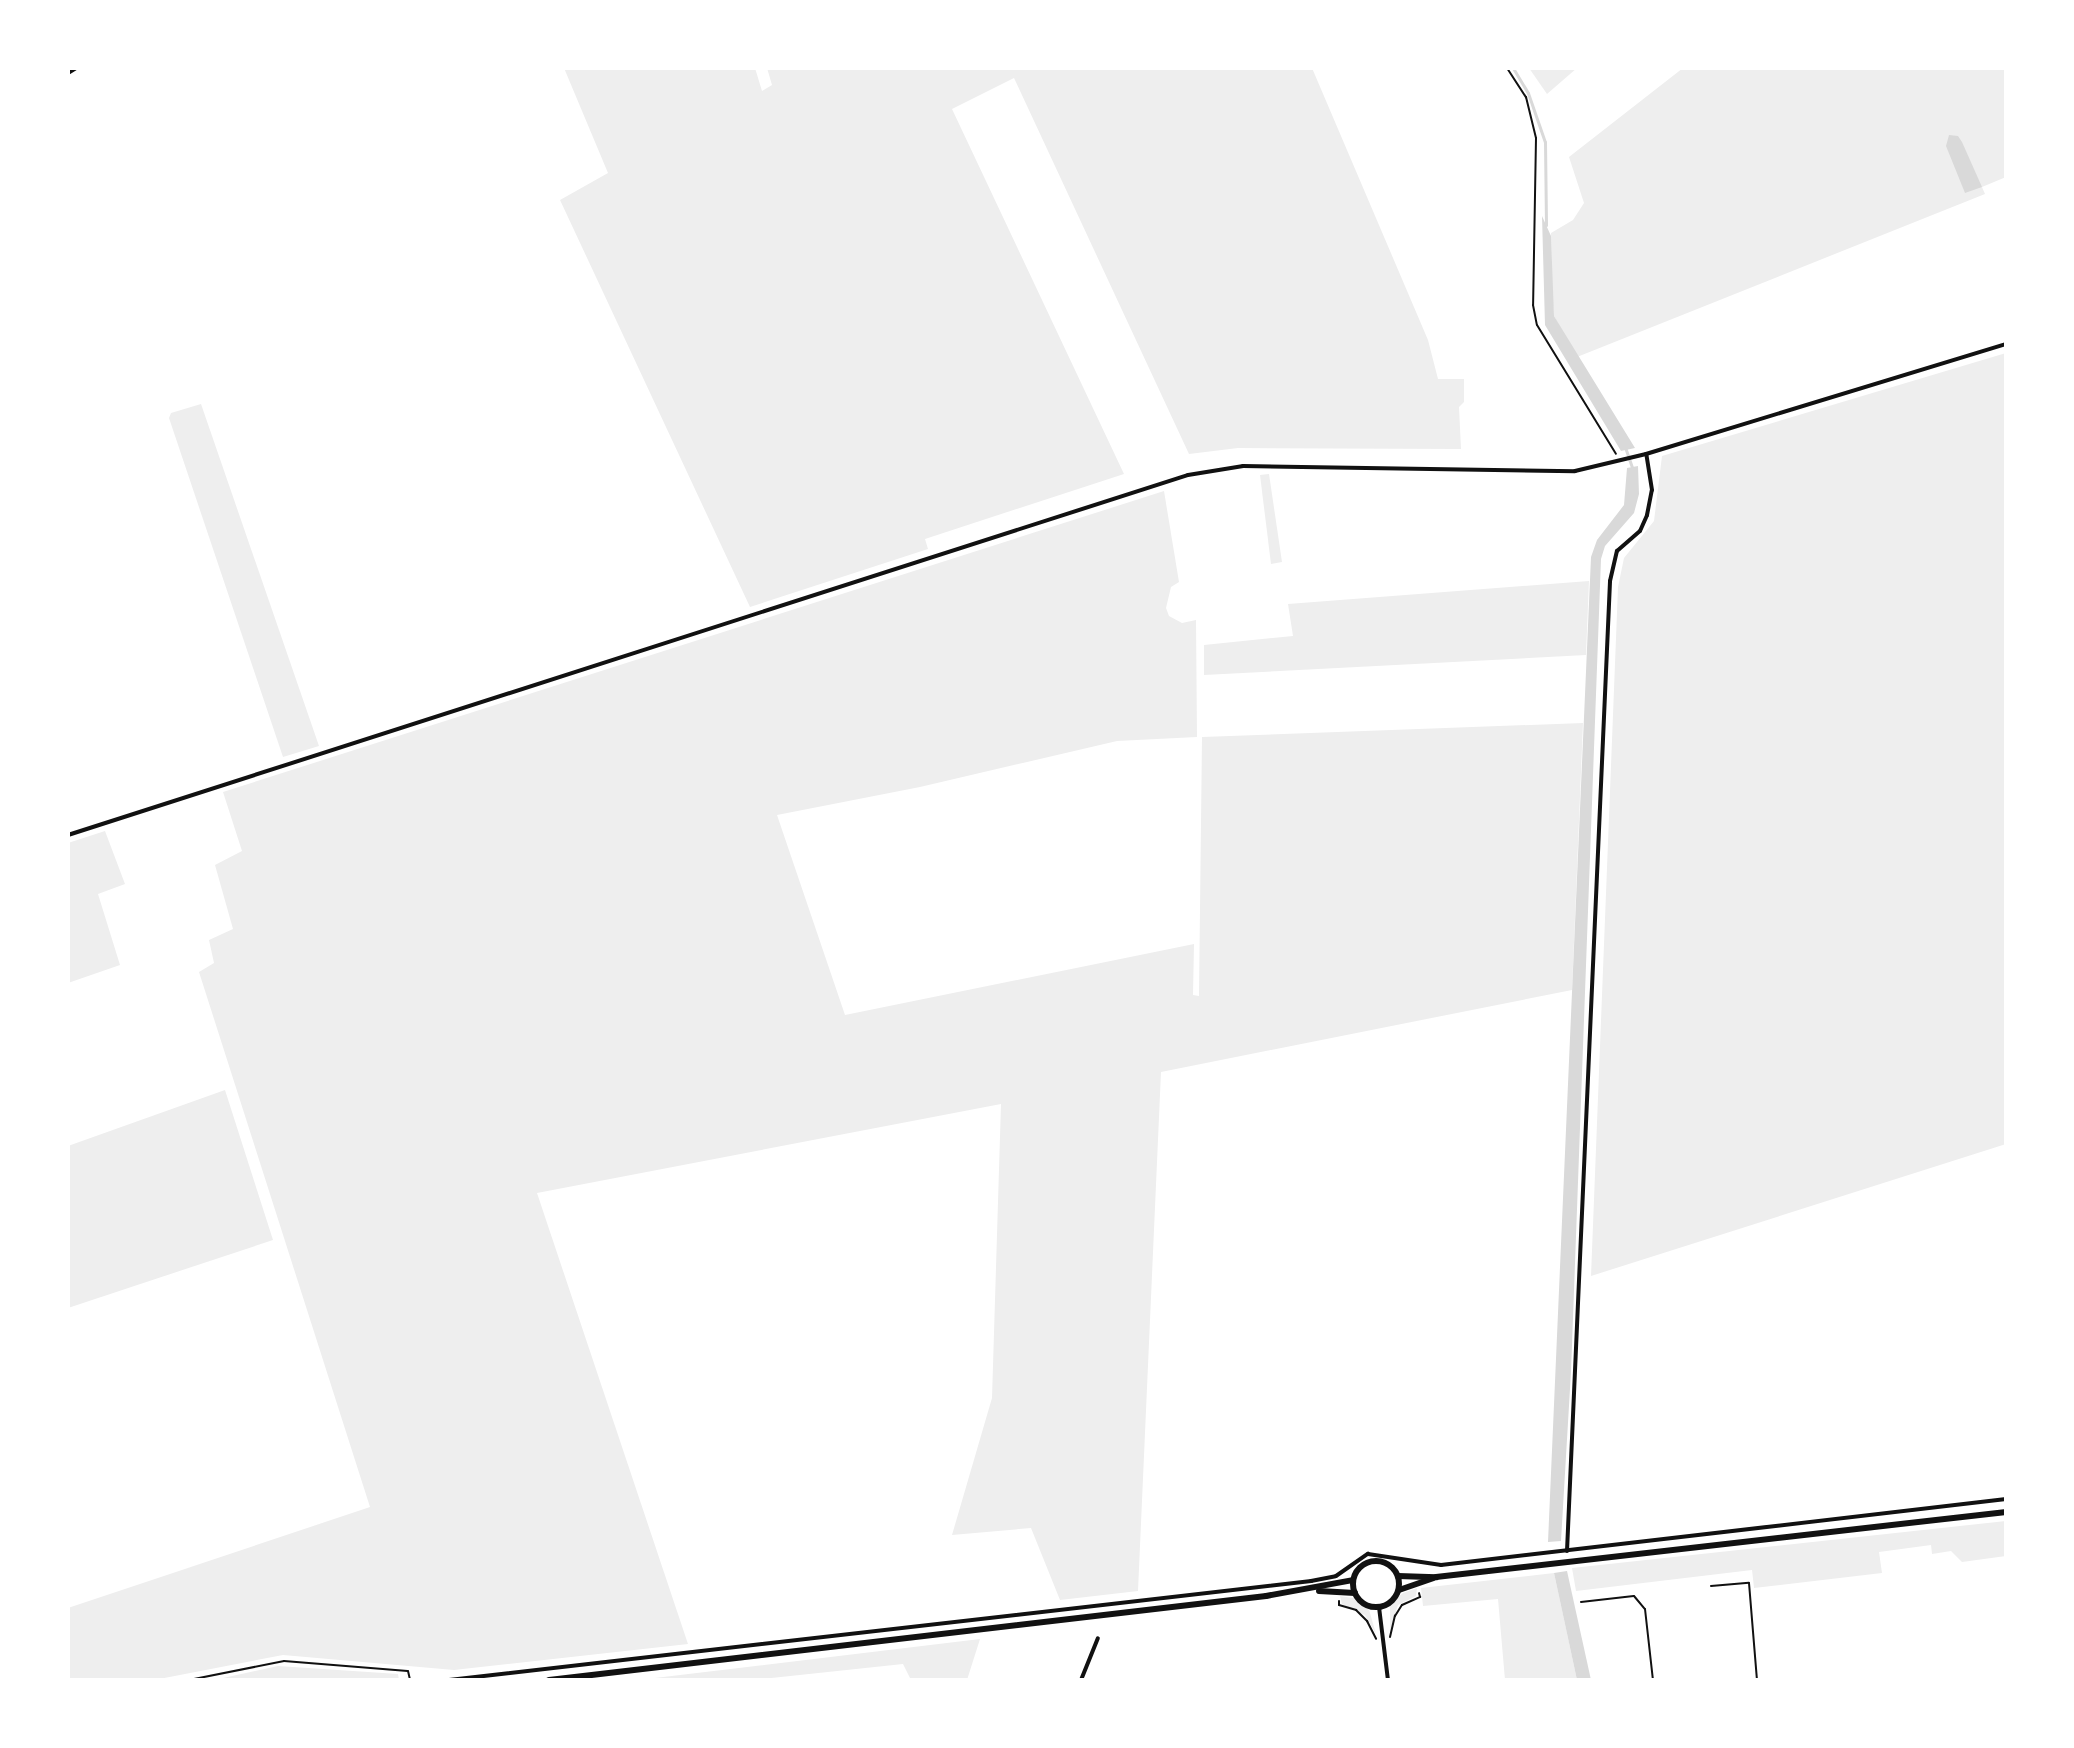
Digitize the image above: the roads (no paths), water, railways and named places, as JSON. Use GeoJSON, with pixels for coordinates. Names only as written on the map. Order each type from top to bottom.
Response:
{"type":"FeatureCollection","features":[{"type":"Feature","properties":{"kind":"main road"},"geometry":{"type":"LineString","coordinates":[[1398,1576],[1436,1577],[2006,1512]]}},
{"type":"Feature","properties":{"kind":"main road"},"geometry":{"type":"LineString","coordinates":[[1399,1590],[1398,1576],[1389,1564],[1374,1560],[1360,1567],[1353,1580],[1355,1593],[1365,1604],[1379,1607],[1391,1601],[1399,1590],[1436,1577]]}},
{"type":"Feature","properties":{"kind":"main road"},"geometry":{"type":"LineString","coordinates":[[549,1680],[1315,1590],[1353,1580]]}},
{"type":"Feature","properties":{"kind":"main road"},"geometry":{"type":"LineString","coordinates":[[1315,1590],[1355,1593]]}},
{"type":"Feature","properties":{"kind":"street"},"geometry":{"type":"LineString","coordinates":[[68,73],[76,68]]}},
{"type":"Feature","properties":{"kind":"street"},"geometry":{"type":"LineString","coordinates":[[68,835],[1188,475],[1243,466],[1575,471],[1621,462],[2006,344]]}},
{"type":"Feature","properties":{"kind":"street"},"geometry":{"type":"LineString","coordinates":[[1567,1551],[1610,581],[1617,551],[1640,531],[1647,515],[1652,490],[1646,454]]}},
{"type":"Feature","properties":{"kind":"street"},"geometry":{"type":"LineString","coordinates":[[449,1680],[1265,1586],[1336,1576],[1368,1554],[1441,1565],[2006,1499]]}},
{"type":"Feature","properties":{"kind":"street"},"geometry":{"type":"LineString","coordinates":[[1825,1522],[1826,1532]]}},
{"type":"Feature","properties":{"kind":"street"},"geometry":{"type":"LineString","coordinates":[[1265,1586],[1266,1596]]}},
{"type":"Feature","properties":{"kind":"street"},"geometry":{"type":"LineString","coordinates":[[1379,1607],[1388,1680]]}},
{"type":"Feature","properties":{"kind":"street"},"geometry":{"type":"LineString","coordinates":[[1055,1610],[1056,1621]]}},
{"type":"Feature","properties":{"kind":"street"},"geometry":{"type":"LineString","coordinates":[[980,1619],[981,1630]]}},
{"type":"Feature","properties":{"kind":"street"},"geometry":{"type":"LineString","coordinates":[[894,1629],[895,1639]]}},
{"type":"Feature","properties":{"kind":"street"},"geometry":{"type":"LineString","coordinates":[[1081,1680],[1098,1638]]}},
{"type":"Feature","properties":{"kind":"street"},"geometry":{"type":"LineString","coordinates":[[720,1649],[721,1660]]}},
{"type":"Feature","properties":{"kind":"street"},"geometry":{"type":"LineString","coordinates":[[592,1663],[593,1675]]}},
{"type":"Feature","properties":{"kind":"lane"},"geometry":{"type":"LineString","coordinates":[[1711,1586],[1749,1583],[1757,1680]]}},
{"type":"Feature","properties":{"kind":"lane"},"geometry":{"type":"LineString","coordinates":[[1581,1602],[1634,1596],[1645,1609],[1653,1680]]}},
{"type":"Feature","properties":{"kind":"waterway"},"geometry":{"type":"LineString","coordinates":[[1513,68],[1528,93],[1545,142],[1546,225]]}},
{"type":"Feature","properties":{"kind":"waterway"},"geometry":{"type":"LineString","coordinates":[[1625,447],[1633,470]]}}]}
